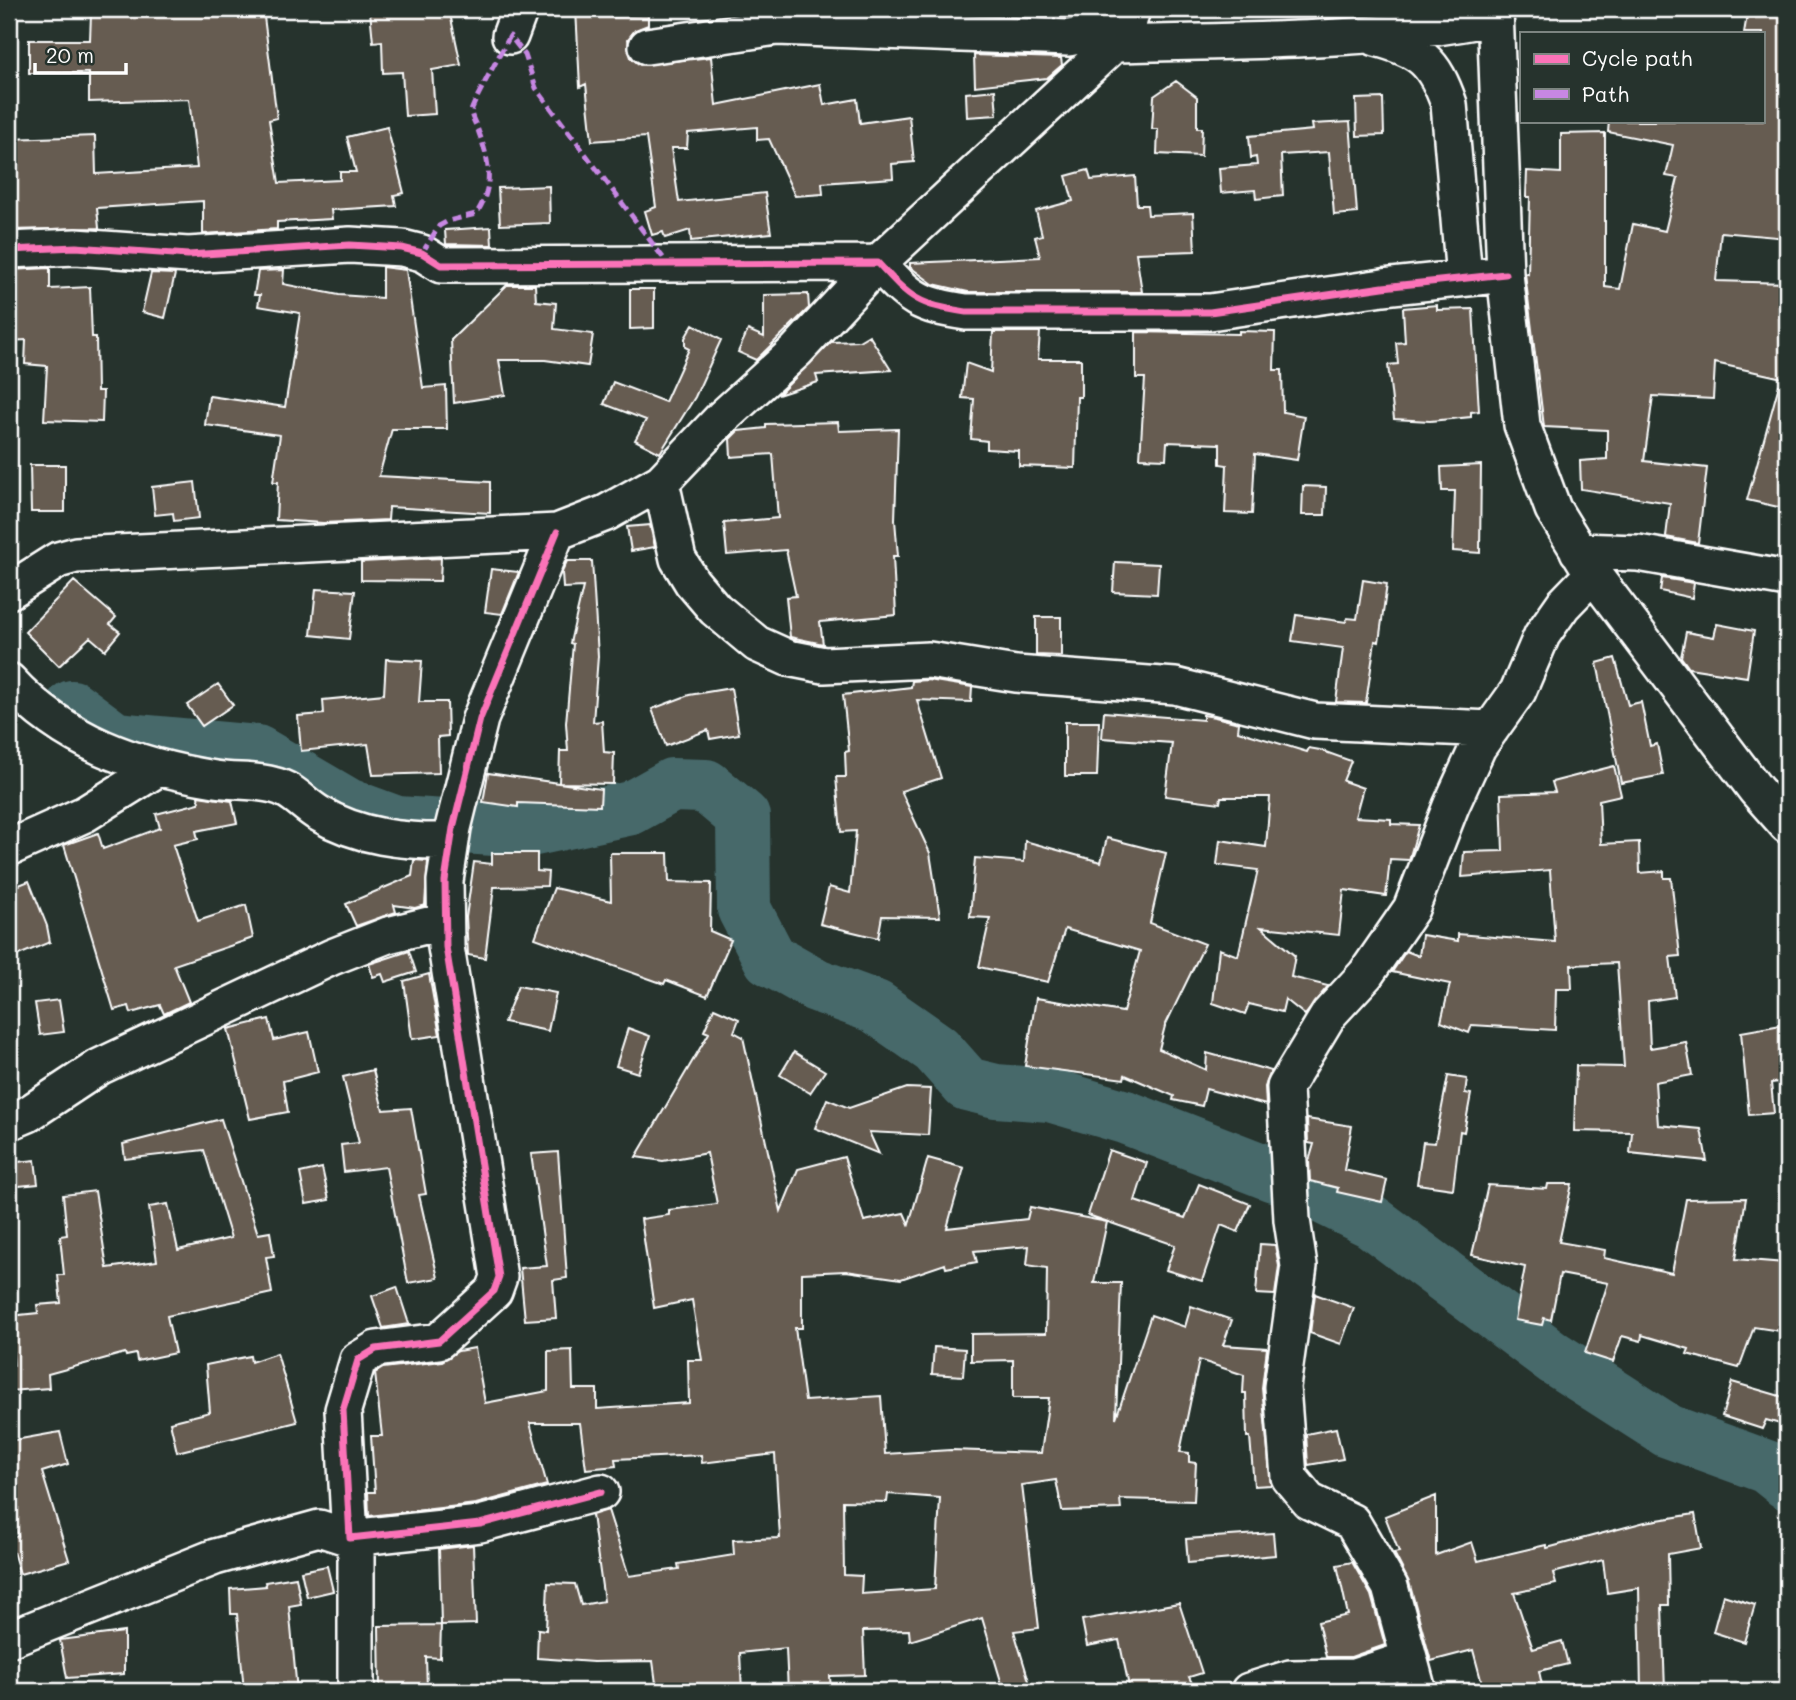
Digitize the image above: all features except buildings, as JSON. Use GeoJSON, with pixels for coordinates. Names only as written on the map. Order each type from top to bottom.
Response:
{"type":"FeatureCollection","features":[{"type":"Feature","properties":{"kind":"street"},"geometry":{"type":"LineString","coordinates":[[647,46],[777,27],[977,22],[1069,38],[1125,26],[1370,36],[1433,30],[1495,13],[1505,274],[1522,425],[1553,509],[1585,563],[1756,790],[1787,825]]}},
{"type":"Feature","properties":{"kind":"street"},"geometry":{"type":"LineString","coordinates":[[9,591],[58,560],[76,555],[557,533],[606,513],[661,482],[723,417],[796,351],[878,263],[1125,26]]}},
{"type":"Feature","properties":{"kind":"street"},"geometry":{"type":"LineString","coordinates":[[1370,36],[1401,45],[1424,57],[1440,78],[1449,104],[1464,278]]}},
{"type":"Feature","properties":{"kind":"street"},"geometry":{"type":"LineString","coordinates":[[9,250],[76,247],[187,255],[350,245],[401,248],[422,253],[441,265],[878,263],[908,296],[934,308],[966,312],[1210,312],[1505,274]]}},
{"type":"Feature","properties":{"kind":"street"},"geometry":{"type":"LineString","coordinates":[[661,482],[678,559],[692,582],[715,610],[757,644],[788,658],[824,665],[939,661],[1016,674],[1175,686],[1315,721],[1491,729]]}},
{"type":"Feature","properties":{"kind":"street"},"geometry":{"type":"LineString","coordinates":[[356,1691],[358,1571],[356,1553],[350,1538],[343,1410],[358,1360],[376,1349],[439,1341],[494,1291],[499,1277],[460,1044],[445,921],[445,881],[451,841],[480,719],[557,533]]}},
{"type":"Feature","properties":{"kind":"street"},"geometry":{"type":"LineString","coordinates":[[1585,563],[1638,553],[1787,579]]}},
{"type":"Feature","properties":{"kind":"street"},"geometry":{"type":"LineString","coordinates":[[1249,1691],[1290,1678],[1413,1675],[1390,1587],[1353,1522],[1309,1501],[1289,1477],[1282,1387],[1299,1266],[1292,1220],[1285,1087],[1329,1014],[1366,974],[1411,909],[1451,806],[1478,747],[1518,691],[1542,635],[1563,606],[1585,563]]}},
{"type":"Feature","properties":{"kind":"street"},"geometry":{"type":"LineString","coordinates":[[9,681],[31,705],[71,734],[115,755],[157,769],[272,784],[291,791],[316,812],[364,833],[410,842],[451,841]]}},
{"type":"Feature","properties":{"kind":"street"},"geometry":{"type":"LineString","coordinates":[[9,848],[85,814],[157,769]]}},
{"type":"Feature","properties":{"kind":"street"},"geometry":{"type":"LineString","coordinates":[[9,1122],[28,1114],[99,1067],[332,957],[388,935],[445,921]]}},
{"type":"Feature","properties":{"kind":"street"},"geometry":{"type":"LineString","coordinates":[[9,1639],[215,1557],[319,1528],[350,1538],[480,1524],[601,1492]]}},
{"type":"Feature","properties":{"kind":"waterway"},"geometry":{"type":"LineString","coordinates":[[72,707],[115,739],[257,752],[348,805],[397,823],[525,831],[631,808],[672,785],[706,786],[743,817],[744,909],[770,959],[816,985],[876,1007],[936,1049],[967,1084],[996,1091],[1050,1095],[1125,1117],[1274,1175]]}},
{"type":"Feature","properties":{"kind":"waterway"},"geometry":{"type":"LineString","coordinates":[[1300,1186],[1371,1221],[1554,1358],[1668,1431],[1767,1467],[1787,1483]]}},
{"type":"Feature","properties":{"kind":"marked path"},"geometry":{"type":"LineString","coordinates":[[422,253],[439,226],[476,214],[482,204],[488,185],[488,165],[471,112],[510,36],[525,55],[536,88],[667,263]]}},
{"type":"Feature","properties":{"kind":"cycle path"},"geometry":{"type":"LineString","coordinates":[[9,250],[76,247],[188,255],[350,245],[402,248],[422,253],[441,265],[878,263],[916,298],[926,303],[966,312],[1210,312],[1383,287],[1505,274]]}},
{"type":"Feature","properties":{"kind":"cycle path"},"geometry":{"type":"LineString","coordinates":[[557,532],[480,719],[453,828],[445,881],[446,947],[499,1277],[494,1291],[439,1341],[376,1349],[358,1360],[343,1410],[350,1538],[480,1524],[601,1492]]}}]}
